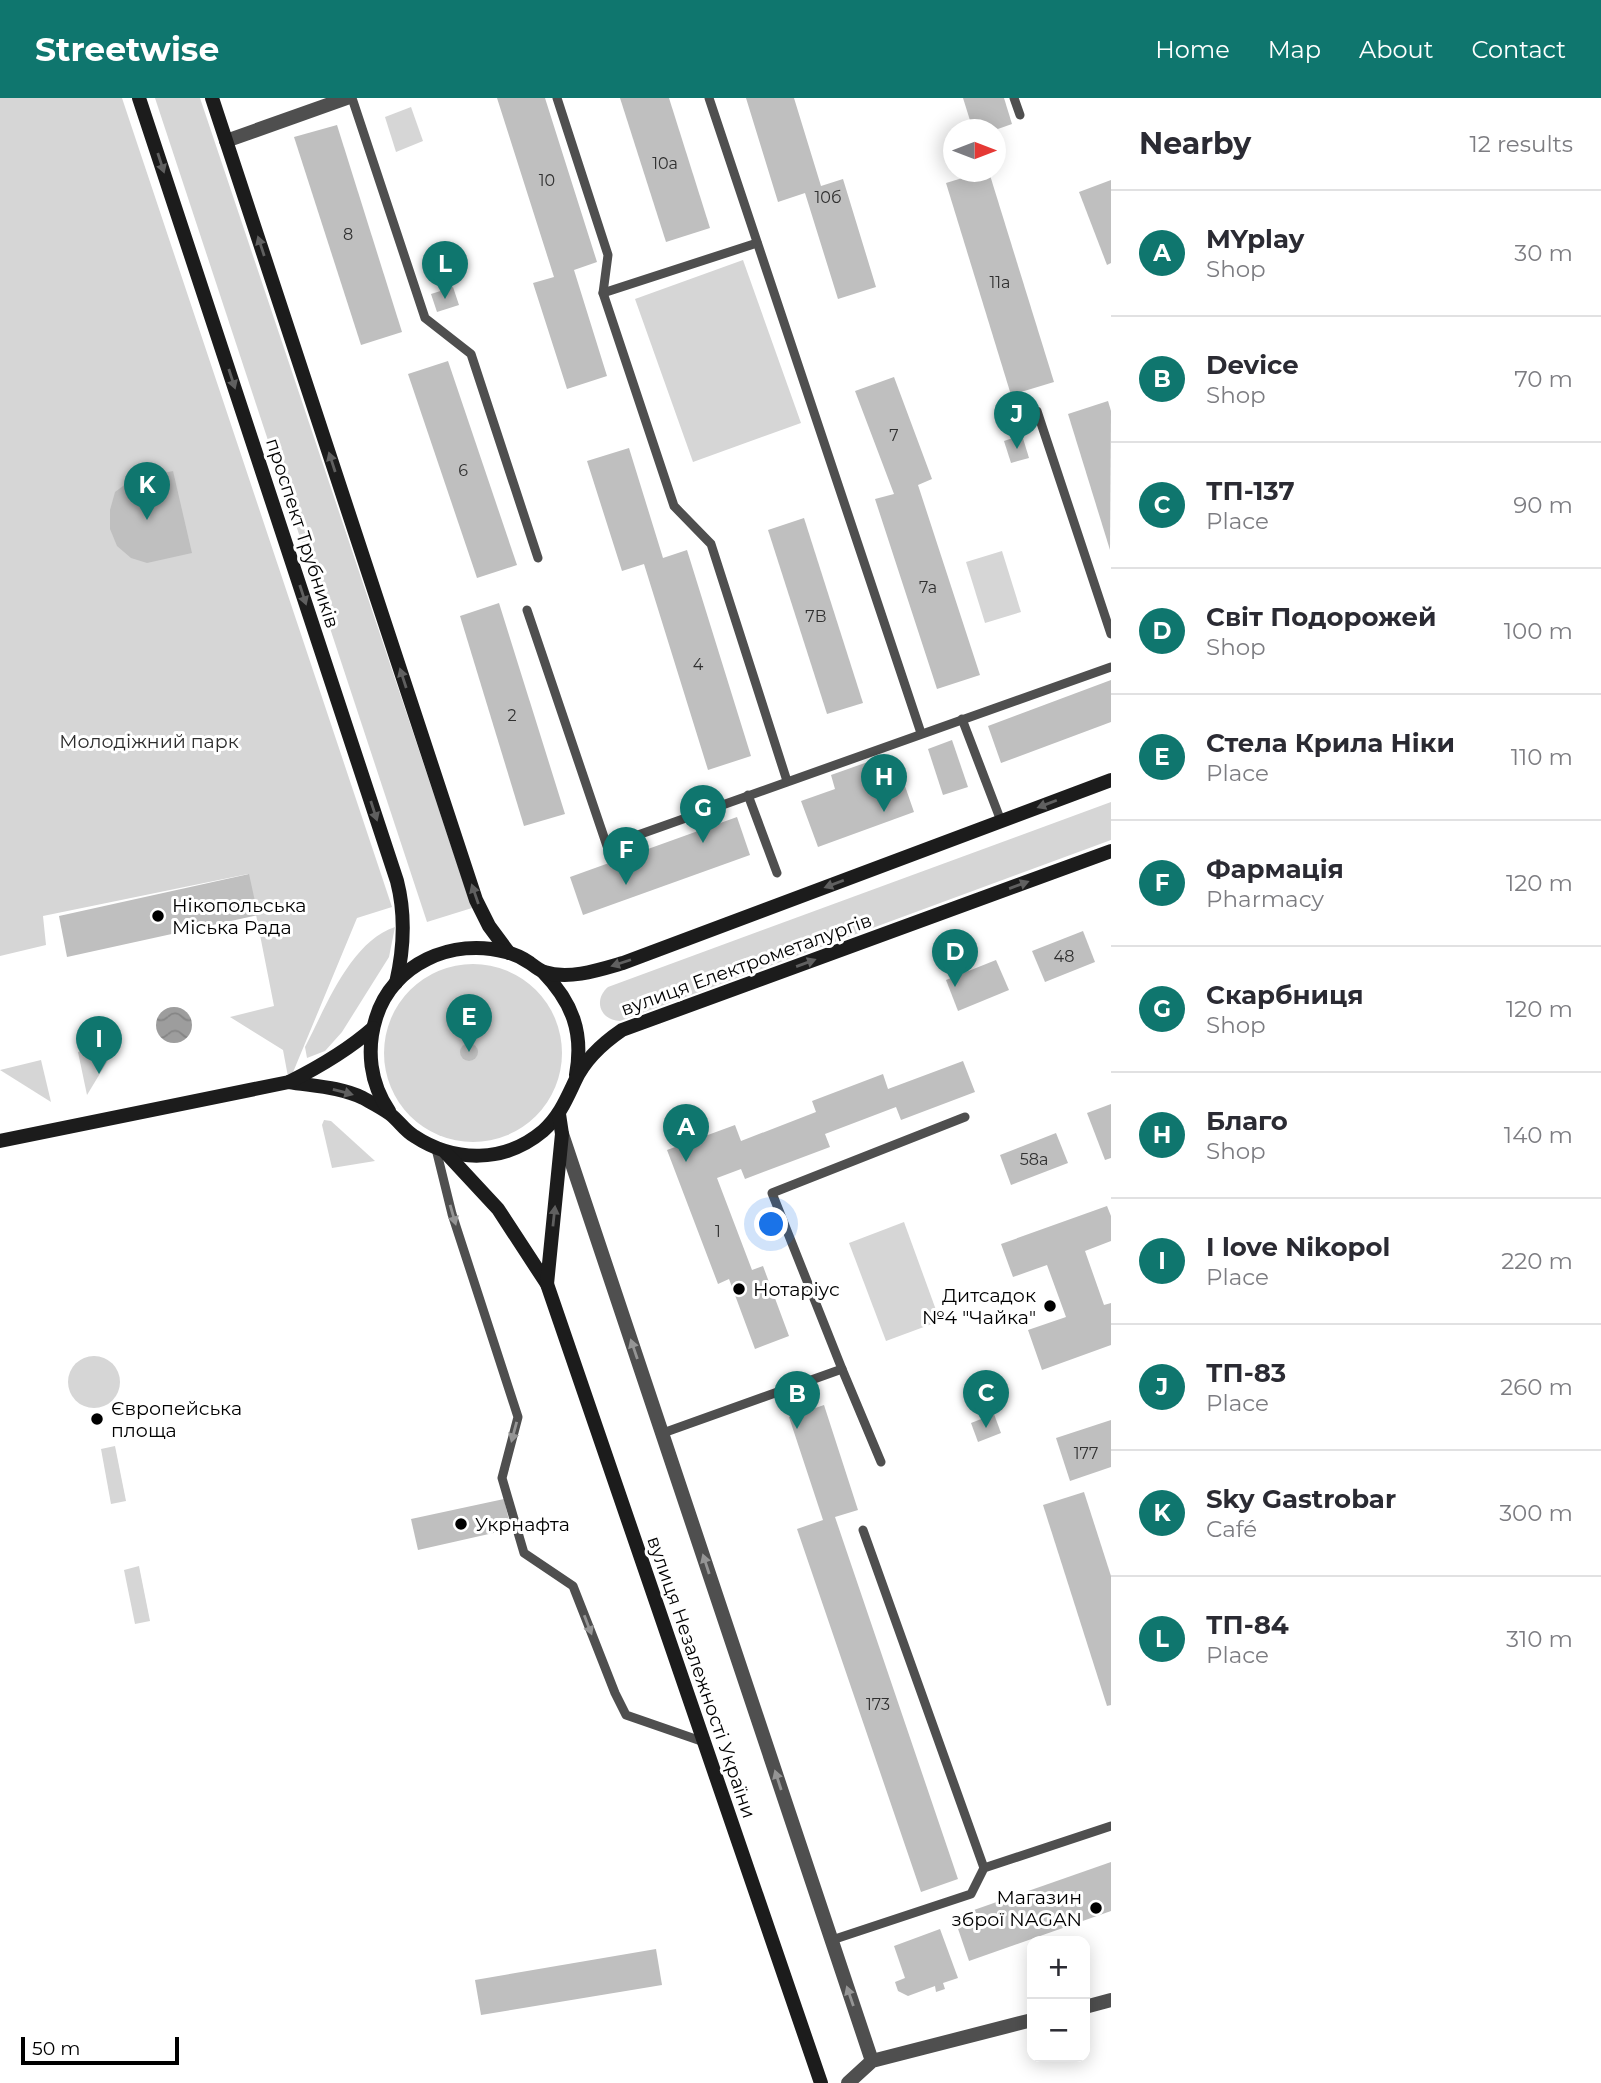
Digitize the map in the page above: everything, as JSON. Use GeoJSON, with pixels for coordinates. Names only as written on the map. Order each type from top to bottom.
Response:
{"type":"FeatureCollection","features":[{"type":"Feature","properties":{"kind":"main road","name":"проспект Трубників"},"geometry":{"type":"LineString","coordinates":[[139,98],[397,881],[403,931],[396,983]]}},
{"type":"Feature","properties":{"kind":"main road"},"geometry":{"type":"LineString","coordinates":[[212,98],[476,900],[489,926],[509,953]]}},
{"type":"Feature","properties":{"kind":"main road","name":"вулиця Електрометалургів"},"geometry":{"type":"LineString","coordinates":[[0,1141],[289,1082],[354,1045],[373,1028],[385,997],[396,983],[428,958],[447,950],[489,948],[527,961],[542,972],[575,974],[623,963],[1111,780]]}},
{"type":"Feature","properties":{"kind":"main road","name":"вулиця Електрометалургів"},"geometry":{"type":"LineString","coordinates":[[289,1082],[359,1096],[391,1115],[411,1135],[441,1151],[467,1156],[488,1156],[509,1151],[528,1142],[545,1129],[559,1114],[575,1080],[588,1061],[610,1038],[632,1026],[1111,851]]}},
{"type":"Feature","properties":{"kind":"main road"},"geometry":{"type":"LineString","coordinates":[[542,972],[562,994],[575,1021],[579,1060],[575,1080]]}},
{"type":"Feature","properties":{"kind":"main road"},"geometry":{"type":"LineString","coordinates":[[373,1028],[370,1052],[373,1078],[391,1115]]}},
{"type":"Feature","properties":{"kind":"main road"},"geometry":{"type":"LineString","coordinates":[[547,1284],[562,1134],[559,1114]]}},
{"type":"Feature","properties":{"kind":"main road"},"geometry":{"type":"LineString","coordinates":[[441,1151],[498,1209],[547,1284]]}},
{"type":"Feature","properties":{"kind":"main road","name":"вулиця Незалежності України"},"geometry":{"type":"LineString","coordinates":[[547,1284],[821,2083]]}},
{"type":"Feature","properties":{"kind":"street"},"geometry":{"type":"LineString","coordinates":[[226,141],[349,98]]}},
{"type":"Feature","properties":{"kind":"street"},"geometry":{"type":"LineString","coordinates":[[562,1134],[872,2061]]}},
{"type":"Feature","properties":{"kind":"street"},"geometry":{"type":"LineString","coordinates":[[1090,2006],[1111,2000]]}},
{"type":"Feature","properties":{"kind":"street"},"geometry":{"type":"LineString","coordinates":[[848,2083],[872,2061],[1027,2021]]}},
{"type":"Feature","properties":{"kind":"lane"},"geometry":{"type":"LineString","coordinates":[[349,98],[425,318],[471,354],[538,558]]}},
{"type":"Feature","properties":{"kind":"lane"},"geometry":{"type":"LineString","coordinates":[[558,98],[608,255],[603,293],[674,506],[711,544],[787,781]]}},
{"type":"Feature","properties":{"kind":"lane"},"geometry":{"type":"LineString","coordinates":[[709,98],[921,733]]}},
{"type":"Feature","properties":{"kind":"lane"},"geometry":{"type":"LineString","coordinates":[[1014,98],[1020,115]]}},
{"type":"Feature","properties":{"kind":"lane"},"geometry":{"type":"LineString","coordinates":[[603,293],[757,243]]}},
{"type":"Feature","properties":{"kind":"lane"},"geometry":{"type":"LineString","coordinates":[[1037,411],[1111,634]]}},
{"type":"Feature","properties":{"kind":"lane"},"geometry":{"type":"LineString","coordinates":[[527,610],[607,846],[1111,667]]}},
{"type":"Feature","properties":{"kind":"lane"},"geometry":{"type":"LineString","coordinates":[[962,719],[1001,821]]}},
{"type":"Feature","properties":{"kind":"lane"},"geometry":{"type":"LineString","coordinates":[[748,795],[777,873]]}},
{"type":"Feature","properties":{"kind":"lane"},"geometry":{"type":"LineString","coordinates":[[881,1462],[772,1193],[965,1117]]}},
{"type":"Feature","properties":{"kind":"lane"},"geometry":{"type":"LineString","coordinates":[[441,1151],[452,1214],[518,1417],[502,1478],[524,1553],[573,1586],[626,1715],[704,1742]]}},
{"type":"Feature","properties":{"kind":"lane"},"geometry":{"type":"LineString","coordinates":[[663,1433],[842,1369]]}},
{"type":"Feature","properties":{"kind":"lane"},"geometry":{"type":"LineString","coordinates":[[863,1530],[984,1868]]}},
{"type":"Feature","properties":{"kind":"lane"},"geometry":{"type":"LineString","coordinates":[[832,1940],[971,1894],[984,1868],[1111,1826]]}},
{"type":"Feature","properties":{"kind":"green space","name":"Молодіжний парк"},"geometry":{"type":"Polygon","coordinates":[[[0,98],[122,98],[392,907],[357,918],[289,1082],[283,1050],[230,1017],[274,1006],[248,874],[43,916],[46,945],[0,956],[0,98]]]}},
{"type":"Feature","properties":{"kind":"green space"},"geometry":{"type":"Polygon","coordinates":[[[155,98],[200,98],[472,908],[427,922],[155,98]]]}},
{"type":"Feature","properties":{"kind":"green space"},"geometry":{"type":"Polygon","coordinates":[[[411,107],[423,141],[396,152],[385,117],[411,107]]]}},
{"type":"Feature","properties":{"kind":"green space"},"geometry":{"type":"Polygon","coordinates":[[[743,260],[801,423],[693,462],[635,299],[743,260]]]}},
{"type":"Feature","properties":{"kind":"green space"},"geometry":{"type":"Polygon","coordinates":[[[1002,551],[1021,612],[985,623],[966,562],[1002,551]]]}},
{"type":"Feature","properties":{"kind":"green space"},"geometry":{"type":"Polygon","coordinates":[[[1111,802],[1111,840],[620,1021],[603,1013],[600,1003],[603,992],[608,987],[1111,802]]]}},
{"type":"Feature","properties":{"kind":"green space"},"geometry":{"type":"Polygon","coordinates":[[[395,927],[389,957],[342,1032],[325,1051],[307,1058],[305,1047],[331,995],[352,961],[365,946],[395,927]]]}},
{"type":"Feature","properties":{"kind":"green space"},"geometry":{"type":"Polygon","coordinates":[[[473,964],[507,970],[536,990],[556,1019],[562,1053],[556,1087],[536,1116],[507,1136],[473,1142],[439,1136],[410,1116],[390,1087],[384,1053],[390,1019],[410,990],[439,970],[473,964]]]}},
{"type":"Feature","properties":{"kind":"green space"},"geometry":{"type":"Polygon","coordinates":[[[119,1042],[87,1095],[78,1052],[119,1042]]]}},
{"type":"Feature","properties":{"kind":"green space"},"geometry":{"type":"Polygon","coordinates":[[[41,1060],[51,1102],[0,1070],[41,1060]]]}},
{"type":"Feature","properties":{"kind":"green space"},"geometry":{"type":"Polygon","coordinates":[[[324,1120],[331,1121],[375,1161],[332,1168],[322,1125],[324,1120]]]}},
{"type":"Feature","properties":{"kind":"green space"},"geometry":{"type":"Polygon","coordinates":[[[904,1222],[940,1321],[886,1341],[849,1243],[904,1222]]]}},
{"type":"Feature","properties":{"kind":"green space"},"geometry":{"type":"Polygon","coordinates":[[[94,1356],[104,1358],[112,1364],[118,1372],[118,1392],[112,1400],[104,1406],[94,1408],[84,1406],[76,1400],[70,1392],[68,1382],[70,1372],[76,1364],[84,1358],[94,1356]]]}},
{"type":"Feature","properties":{"kind":"green space"},"geometry":{"type":"Polygon","coordinates":[[[115,1446],[126,1501],[111,1504],[101,1449],[115,1446]]]}},
{"type":"Feature","properties":{"kind":"green space"},"geometry":{"type":"Polygon","coordinates":[[[139,1566],[150,1621],[135,1624],[124,1570],[139,1566]]]}},
{"type":"Feature","properties":{"kind":"water"},"geometry":{"type":"Polygon","coordinates":[[[174,1007],[187,1012],[192,1025],[187,1038],[174,1043],[161,1038],[156,1025],[161,1012],[174,1007]]]}},
{"type":"Feature","properties":{"kind":"building"},"geometry":{"type":"Polygon","coordinates":[[[497,98],[545,98],[597,262],[574,270],[607,376],[567,389],[533,283],[554,277],[497,98]]]}},
{"type":"Feature","properties":{"kind":"building"},"geometry":{"type":"Polygon","coordinates":[[[620,98],[669,98],[710,228],[666,242],[620,98]]]}},
{"type":"Feature","properties":{"kind":"building"},"geometry":{"type":"Polygon","coordinates":[[[746,98],[794,98],[821,186],[843,179],[876,287],[838,299],[805,193],[778,202],[746,98]]]}},
{"type":"Feature","properties":{"kind":"building"},"geometry":{"type":"Polygon","coordinates":[[[963,98],[1004,98],[1012,124],[1006,126],[1006,119],[970,119],[963,98]]]}},
{"type":"Feature","properties":{"kind":"building"},"geometry":{"type":"Polygon","coordinates":[[[337,125],[402,332],[361,345],[294,137],[337,125]]]}},
{"type":"Feature","properties":{"kind":"building"},"geometry":{"type":"Polygon","coordinates":[[[1111,180],[1111,263],[1107,265],[1079,192],[1111,180]]]}},
{"type":"Feature","properties":{"kind":"building"},"geometry":{"type":"Polygon","coordinates":[[[992,182],[1054,382],[1011,395],[946,183],[992,182]]]}},
{"type":"Feature","properties":{"kind":"building"},"geometry":{"type":"Polygon","coordinates":[[[453,287],[459,305],[437,312],[431,294],[453,287]]]}},
{"type":"Feature","properties":{"kind":"building"},"geometry":{"type":"Polygon","coordinates":[[[448,361],[517,565],[477,578],[408,374],[448,361]]]}},
{"type":"Feature","properties":{"kind":"building"},"geometry":{"type":"Polygon","coordinates":[[[894,377],[932,479],[918,485],[980,675],[937,689],[875,499],[894,494],[855,391],[894,377]]]}},
{"type":"Feature","properties":{"kind":"building"},"geometry":{"type":"Polygon","coordinates":[[[1108,401],[1111,411],[1110,550],[1068,414],[1108,401]]]}},
{"type":"Feature","properties":{"kind":"building"},"geometry":{"type":"Polygon","coordinates":[[[1022,435],[1029,458],[1011,463],[1004,441],[1022,435]]]}},
{"type":"Feature","properties":{"kind":"building"},"geometry":{"type":"Polygon","coordinates":[[[629,448],[663,558],[687,550],[751,756],[708,770],[644,564],[622,571],[587,461],[629,448]]]}},
{"type":"Feature","properties":{"kind":"building"},"geometry":{"type":"Polygon","coordinates":[[[173,471],[192,553],[147,563],[131,558],[117,546],[110,529],[110,510],[115,492],[131,480],[173,471]]]}},
{"type":"Feature","properties":{"kind":"building"},"geometry":{"type":"Polygon","coordinates":[[[804,518],[863,703],[827,714],[768,530],[804,518]]]}},
{"type":"Feature","properties":{"kind":"building"},"geometry":{"type":"Polygon","coordinates":[[[499,603],[565,814],[524,826],[460,616],[499,603]]]}},
{"type":"Feature","properties":{"kind":"building"},"geometry":{"type":"Polygon","coordinates":[[[1111,680],[1111,722],[1001,763],[988,726],[1111,680]]]}},
{"type":"Feature","properties":{"kind":"building"},"geometry":{"type":"Polygon","coordinates":[[[952,740],[968,787],[943,795],[928,749],[952,740]]]}},
{"type":"Feature","properties":{"kind":"building"},"geometry":{"type":"Polygon","coordinates":[[[879,758],[884,771],[898,766],[914,812],[818,847],[801,801],[835,789],[831,775],[879,758]]]}},
{"type":"Feature","properties":{"kind":"building"},"geometry":{"type":"Polygon","coordinates":[[[737,817],[750,855],[583,915],[570,877],[737,817]]]}},
{"type":"Feature","properties":{"kind":"building","name":"Нiкопольська Міська Рада"},"geometry":{"type":"Polygon","coordinates":[[[249,874],[258,915],[67,957],[59,916],[249,874]]]}},
{"type":"Feature","properties":{"kind":"building"},"geometry":{"type":"Polygon","coordinates":[[[1083,931],[1095,962],[1045,982],[1032,951],[1083,931]]]}},
{"type":"Feature","properties":{"kind":"building"},"geometry":{"type":"Polygon","coordinates":[[[996,960],[1009,990],[958,1011],[946,980],[996,960]]]}},
{"type":"Feature","properties":{"kind":"building"},"geometry":{"type":"Polygon","coordinates":[[[469,1043],[475,1046],[478,1052],[475,1058],[469,1061],[463,1058],[460,1052],[463,1046],[469,1043]]]}},
{"type":"Feature","properties":{"kind":"building"},"geometry":{"type":"Polygon","coordinates":[[[963,1061],[975,1092],[901,1120],[896,1107],[825,1134],[830,1147],[745,1179],[741,1169],[717,1178],[752,1270],[763,1266],[789,1336],[755,1349],[729,1279],[718,1284],[667,1150],[735,1125],[741,1141],[816,1112],[812,1101],[883,1074],[888,1089],[963,1061]]]}},
{"type":"Feature","properties":{"kind":"building"},"geometry":{"type":"Polygon","coordinates":[[[1111,1104],[1111,1158],[1105,1160],[1087,1113],[1111,1104]]]}},
{"type":"Feature","properties":{"kind":"building"},"geometry":{"type":"Polygon","coordinates":[[[1056,1133],[1068,1163],[1011,1185],[1000,1155],[1056,1133]]]}},
{"type":"Feature","properties":{"kind":"building"},"geometry":{"type":"Polygon","coordinates":[[[1107,1206],[1111,1216],[1111,1241],[1085,1251],[1104,1305],[1111,1303],[1111,1345],[1042,1370],[1028,1330],[1066,1317],[1047,1265],[1013,1277],[1001,1244],[1107,1206]]]}},
{"type":"Feature","properties":{"kind":"building"},"geometry":{"type":"Polygon","coordinates":[[[824,1405],[858,1510],[835,1517],[958,1879],[921,1892],[797,1529],[823,1520],[789,1417],[824,1405]]]}},
{"type":"Feature","properties":{"kind":"building"},"geometry":{"type":"Polygon","coordinates":[[[994,1414],[1001,1433],[978,1442],[971,1423],[994,1414]]]}},
{"type":"Feature","properties":{"kind":"building"},"geometry":{"type":"Polygon","coordinates":[[[1111,1420],[1111,1467],[1070,1481],[1056,1438],[1111,1420]]]}},
{"type":"Feature","properties":{"kind":"building"},"geometry":{"type":"Polygon","coordinates":[[[1084,1492],[1111,1576],[1111,1705],[1107,1706],[1043,1505],[1084,1492]]]}},
{"type":"Feature","properties":{"kind":"building","name":"Укрнафта"},"geometry":{"type":"Polygon","coordinates":[[[504,1499],[511,1529],[418,1550],[411,1519],[504,1499]]]}},
{"type":"Feature","properties":{"kind":"building"},"geometry":{"type":"Polygon","coordinates":[[[1111,1862],[1111,1911],[1040,1936],[1027,1936],[1027,1941],[969,1961],[954,1917],[1111,1862]]]}},
{"type":"Feature","properties":{"kind":"building"},"geometry":{"type":"Polygon","coordinates":[[[940,1929],[958,1978],[943,1983],[945,1989],[936,1992],[935,1986],[908,1996],[898,1991],[895,1982],[905,1978],[894,1946],[940,1929]]]}},
{"type":"Feature","properties":{"kind":"building"},"geometry":{"type":"Polygon","coordinates":[[[656,1949],[662,1985],[481,2015],[475,1980],[656,1949]]]}},
{"type":"Feature","properties":{"kind":"place","name":"ТП-84"},"geometry":{"type":"Point","coordinates":[445,299]}},
{"type":"Feature","properties":{"kind":"place","name":"ТП-83"},"geometry":{"type":"Point","coordinates":[1017,449]}},
{"type":"Feature","properties":{"kind":"place","name":"Sky Gastrobar"},"geometry":{"type":"Point","coordinates":[147,520]}},
{"type":"Feature","properties":{"kind":"place","name":"Благо"},"geometry":{"type":"Point","coordinates":[884,812]}},
{"type":"Feature","properties":{"kind":"place","name":"Скарбниця"},"geometry":{"type":"Point","coordinates":[703,843]}},
{"type":"Feature","properties":{"kind":"place","name":"Фармація"},"geometry":{"type":"Point","coordinates":[626,885]}},
{"type":"Feature","properties":{"kind":"place","name":"Нiкопольська Міська Рада"},"geometry":{"type":"Point","coordinates":[158,916]}},
{"type":"Feature","properties":{"kind":"place","name":"Світ Подорожей"},"geometry":{"type":"Point","coordinates":[955,987]}},
{"type":"Feature","properties":{"kind":"place","name":"Стела Крила Ніки"},"geometry":{"type":"Point","coordinates":[469,1052]}},
{"type":"Feature","properties":{"kind":"place","name":"I love Nikopol"},"geometry":{"type":"Point","coordinates":[99,1074]}},
{"type":"Feature","properties":{"kind":"place","name":"MYplay"},"geometry":{"type":"Point","coordinates":[686,1162]}},
{"type":"Feature","properties":{"kind":"place","name":"Нотаріус"},"geometry":{"type":"Point","coordinates":[739,1289]}},
{"type":"Feature","properties":{"kind":"place","name":"Дитсадок №4 \"Чайка\""},"geometry":{"type":"Point","coordinates":[1050,1306]}},
{"type":"Feature","properties":{"kind":"place","name":"Європейська площа"},"geometry":{"type":"Point","coordinates":[97,1419]}},
{"type":"Feature","properties":{"kind":"place","name":"ТП-137"},"geometry":{"type":"Point","coordinates":[986,1428]}},
{"type":"Feature","properties":{"kind":"place","name":"Device"},"geometry":{"type":"Point","coordinates":[797,1429]}},
{"type":"Feature","properties":{"kind":"place","name":"Укрнафта"},"geometry":{"type":"Point","coordinates":[461,1524]}},
{"type":"Feature","properties":{"kind":"place","name":"Магазин зброї NAGAN"},"geometry":{"type":"Point","coordinates":[1096,1908]}}]}
